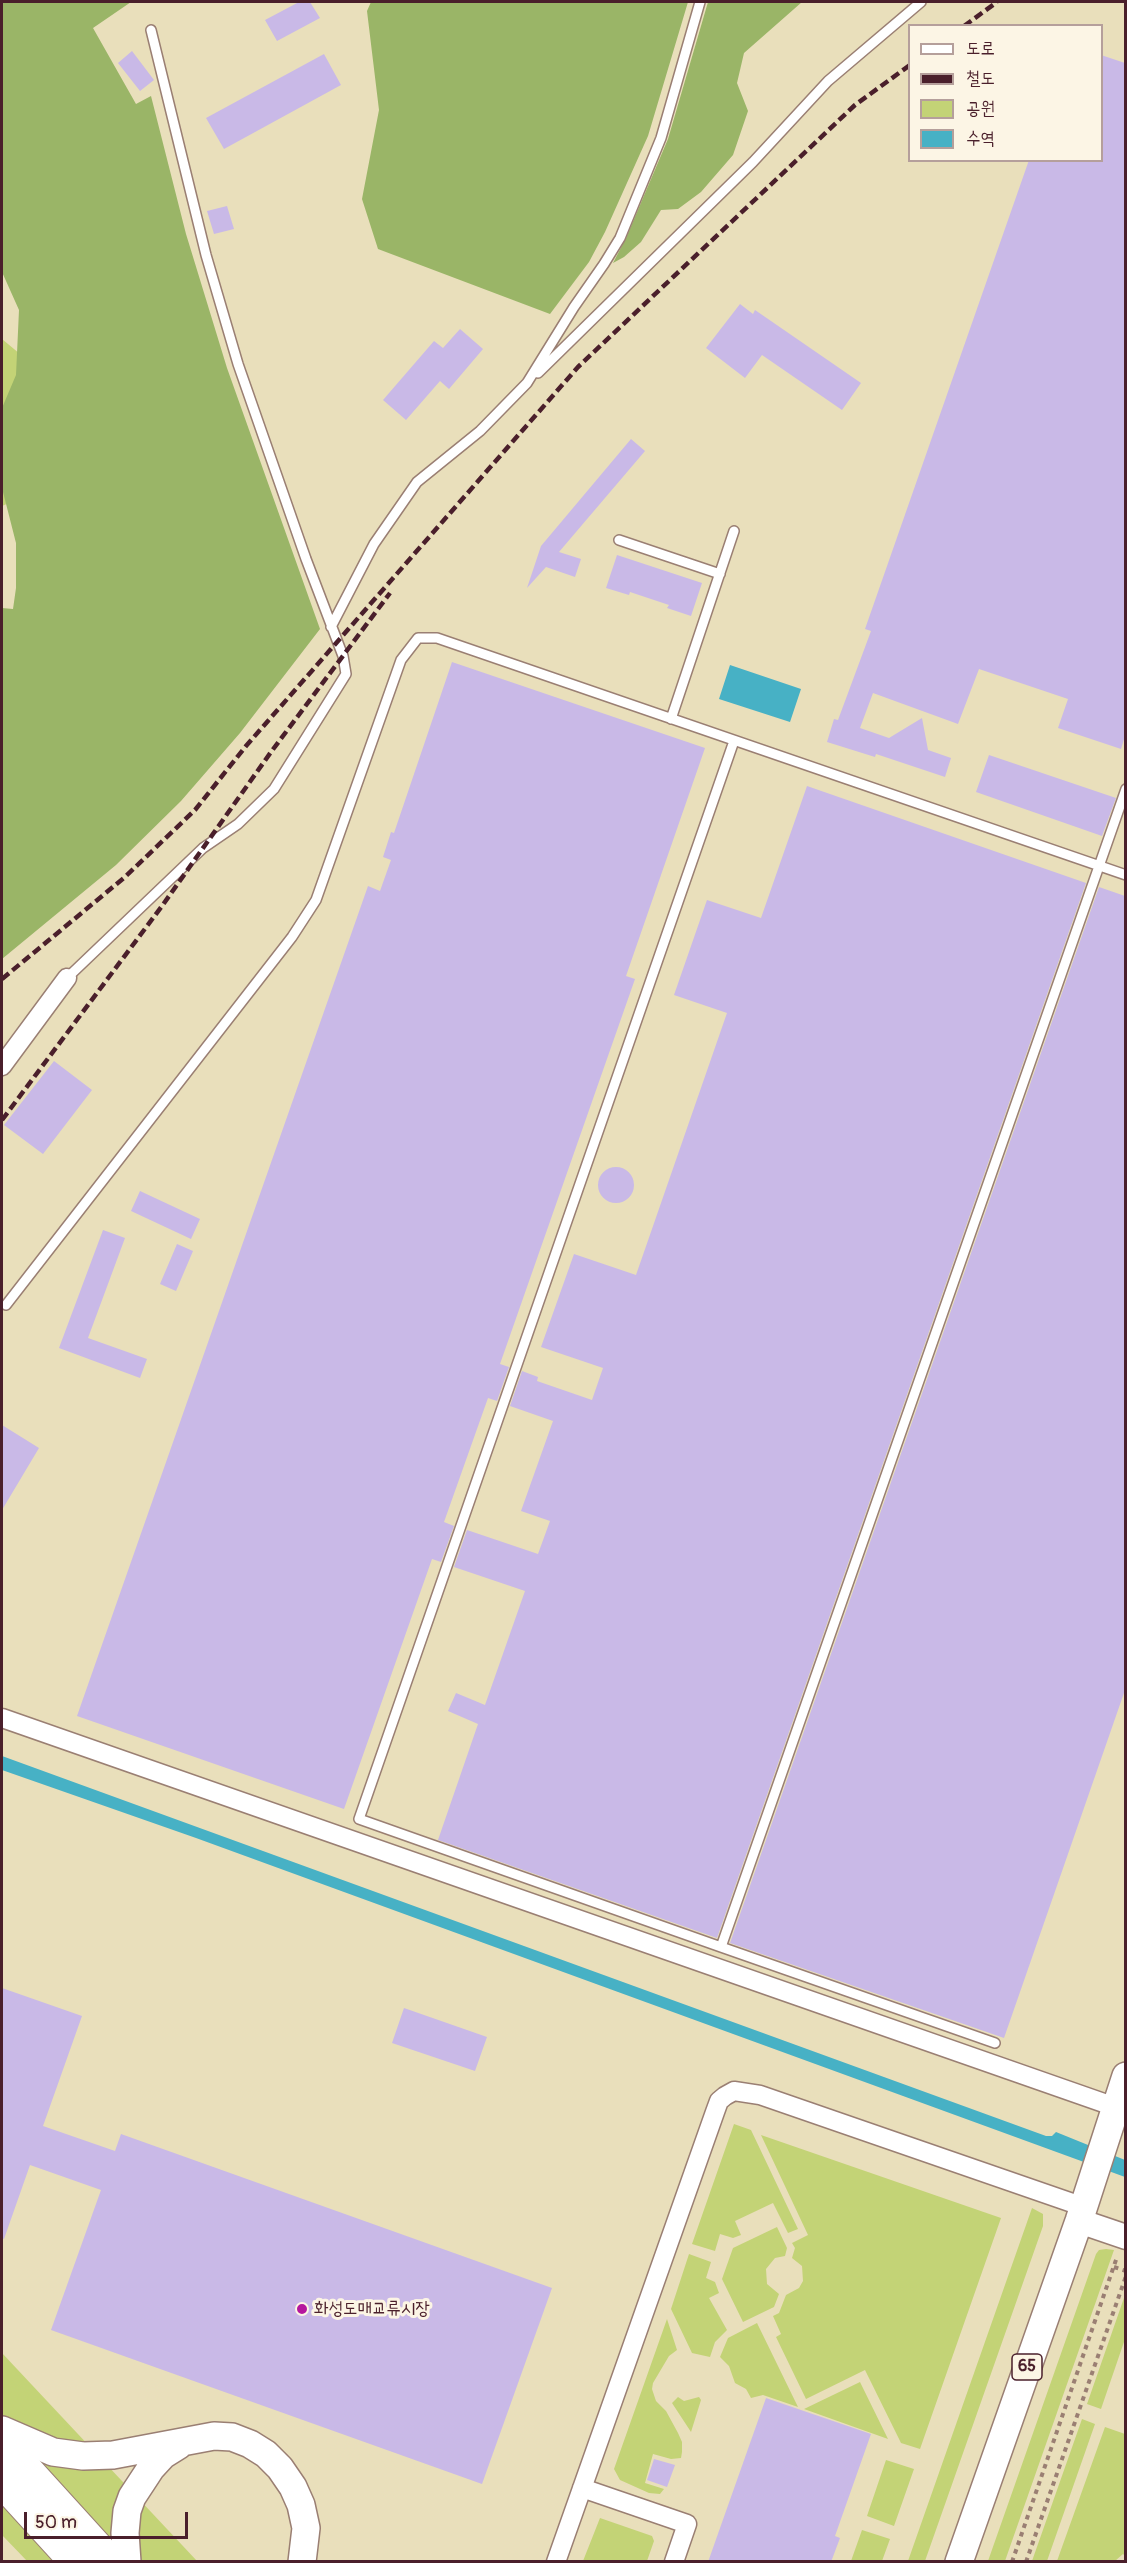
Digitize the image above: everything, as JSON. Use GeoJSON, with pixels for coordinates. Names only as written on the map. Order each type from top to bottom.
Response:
{"type":"FeatureCollection","features":[{"type":"Feature","properties":{"kind":"highway"},"geometry":{"type":"LineString","coordinates":[[2,2444],[110,2562]]}},
{"type":"Feature","properties":{"kind":"highway"},"geometry":{"type":"LineString","coordinates":[[2,2481],[76,2562]]}},
{"type":"Feature","properties":{"kind":"main road","name":"65"},"geometry":{"type":"LineString","coordinates":[[959,2562],[1099,2160],[1120,2109],[1125,2076]]}},
{"type":"Feature","properties":{"kind":"main road"},"geometry":{"type":"LineString","coordinates":[[2,2430],[53,2452],[83,2456],[113,2455],[214,2436],[232,2438],[250,2444],[266,2454],[280,2468],[293,2487],[301,2505],[306,2528],[302,2562]]}},
{"type":"Feature","properties":{"kind":"main road"},"geometry":{"type":"LineString","coordinates":[[128,2562],[125,2533],[132,2497],[163,2454],[182,2442]]}},
{"type":"Feature","properties":{"kind":"street"},"geometry":{"type":"LineString","coordinates":[[2,1066],[67,978]]}},
{"type":"Feature","properties":{"kind":"street"},"geometry":{"type":"LineString","coordinates":[[2,1718],[1120,2109]]}},
{"type":"Feature","properties":{"kind":"street"},"geometry":{"type":"LineString","coordinates":[[556,2562],[715,2112],[719,2101],[725,2096],[734,2091],[760,2095],[1082,2214],[1125,2237]]}},
{"type":"Feature","properties":{"kind":"street"},"geometry":{"type":"LineString","coordinates":[[582,2488],[687,2523],[674,2562]]}},
{"type":"Feature","properties":{"kind":"lane"},"geometry":{"type":"LineString","coordinates":[[527,383],[620,238],[661,138],[700,2]]}},
{"type":"Feature","properties":{"kind":"lane"},"geometry":{"type":"LineString","coordinates":[[331,627],[374,544],[417,482],[480,432],[753,162],[828,81],[921,2]]}},
{"type":"Feature","properties":{"kind":"lane"},"geometry":{"type":"LineString","coordinates":[[67,978],[203,848],[238,824],[274,789],[346,674],[343,656],[235,353],[206,255],[151,30]]}},
{"type":"Feature","properties":{"kind":"lane"},"geometry":{"type":"LineString","coordinates":[[671,719],[735,531]]}},
{"type":"Feature","properties":{"kind":"lane"},"geometry":{"type":"LineString","coordinates":[[619,540],[720,574]]}},
{"type":"Feature","properties":{"kind":"lane"},"geometry":{"type":"LineString","coordinates":[[6,1305],[292,937],[316,900],[401,660],[418,638],[437,638],[1125,875]]}},
{"type":"Feature","properties":{"kind":"lane"},"geometry":{"type":"LineString","coordinates":[[734,741],[359,1819],[995,2043]]}},
{"type":"Feature","properties":{"kind":"lane"},"geometry":{"type":"LineString","coordinates":[[721,1947],[1125,789]]}},
{"type":"Feature","properties":{"kind":"path"},"geometry":{"type":"LineString","coordinates":[[1012,2562],[1125,2237]]}},
{"type":"Feature","properties":{"kind":"path"},"geometry":{"type":"LineString","coordinates":[[1114,2267],[1125,2271]]}},
{"type":"Feature","properties":{"kind":"path"},"geometry":{"type":"LineString","coordinates":[[1026,2562],[1125,2276]]}},
{"type":"Feature","properties":{"kind":"green space"},"geometry":{"type":"Polygon","coordinates":[[[2,2],[131,2],[93,28],[136,104],[151,96],[186,234],[227,368],[320,629],[240,733],[181,801],[116,865],[2,959],[2,608],[13,609],[16,588],[16,543],[2,488],[2,408],[16,375],[19,310],[2,272],[2,2]]]}},
{"type":"Feature","properties":{"kind":"green space"},"geometry":{"type":"Polygon","coordinates":[[[371,2],[688,2],[648,136],[589,262],[550,314],[378,249],[362,199],[379,110],[367,11],[371,2]]]}},
{"type":"Feature","properties":{"kind":"green space"},"geometry":{"type":"Polygon","coordinates":[[[708,2],[802,2],[744,53],[737,83],[748,111],[733,155],[701,192],[678,209],[661,210],[641,242],[624,257],[613,263],[668,139],[708,2]]]}},
{"type":"Feature","properties":{"kind":"green space"},"geometry":{"type":"Polygon","coordinates":[[[2,339],[20,354],[9,503],[2,506],[2,339]]]}},
{"type":"Feature","properties":{"kind":"green space"},"geometry":{"type":"Polygon","coordinates":[[[734,2124],[751,2130],[798,2229],[788,2233],[773,2203],[735,2221],[741,2235],[733,2238],[720,2234],[715,2251],[692,2244],[734,2124]]]}},
{"type":"Feature","properties":{"kind":"green space"},"geometry":{"type":"Polygon","coordinates":[[[761,2135],[1001,2218],[920,2449],[901,2443],[865,2370],[806,2399],[776,2337],[781,2334],[773,2316],[779,2313],[786,2295],[799,2288],[803,2281],[802,2266],[792,2258],[795,2248],[792,2243],[808,2235],[761,2135]]]}},
{"type":"Feature","properties":{"kind":"green space"},"geometry":{"type":"Polygon","coordinates":[[[1032,2208],[1043,2214],[1043,2226],[925,2561],[908,2561],[1032,2208]]]}},
{"type":"Feature","properties":{"kind":"green space"},"geometry":{"type":"Polygon","coordinates":[[[777,2227],[787,2248],[785,2256],[775,2258],[766,2269],[767,2284],[779,2294],[774,2307],[743,2322],[722,2279],[733,2248],[777,2227]]]}},
{"type":"Feature","properties":{"kind":"green space"},"geometry":{"type":"Polygon","coordinates":[[[1099,2250],[1114,2250],[1005,2561],[988,2561],[1096,2254],[1099,2250]]]}},
{"type":"Feature","properties":{"kind":"green space"},"geometry":{"type":"Polygon","coordinates":[[[689,2254],[711,2262],[706,2278],[715,2282],[719,2293],[709,2298],[727,2330],[715,2342],[710,2357],[692,2353],[671,2309],[689,2254]]]}},
{"type":"Feature","properties":{"kind":"green space"},"geometry":{"type":"Polygon","coordinates":[[[1125,2295],[1125,2339],[1101,2409],[1087,2404],[1125,2295]]]}},
{"type":"Feature","properties":{"kind":"green space"},"geometry":{"type":"Polygon","coordinates":[[[667,2319],[677,2350],[669,2356],[653,2383],[652,2389],[656,2401],[666,2411],[678,2433],[682,2442],[682,2452],[681,2458],[671,2459],[653,2454],[645,2483],[664,2489],[660,2494],[649,2493],[620,2480],[614,2469],[667,2319]]]}},
{"type":"Feature","properties":{"kind":"green space"},"geometry":{"type":"Polygon","coordinates":[[[757,2323],[798,2407],[763,2395],[751,2398],[746,2389],[735,2383],[729,2366],[720,2357],[728,2338],[757,2323]]]}},
{"type":"Feature","properties":{"kind":"green space"},"geometry":{"type":"Polygon","coordinates":[[[2,2353],[197,2561],[27,2561],[2,2535],[2,2353]]]}},
{"type":"Feature","properties":{"kind":"green space"},"geometry":{"type":"Polygon","coordinates":[[[860,2382],[888,2439],[804,2409],[860,2382]]]}},
{"type":"Feature","properties":{"kind":"green space"},"geometry":{"type":"Polygon","coordinates":[[[678,2397],[684,2401],[699,2397],[701,2400],[691,2432],[672,2403],[678,2397]]]}},
{"type":"Feature","properties":{"kind":"green space"},"geometry":{"type":"Polygon","coordinates":[[[1082,2419],[1095,2424],[1047,2561],[1032,2561],[1082,2419]]]}},
{"type":"Feature","properties":{"kind":"green space"},"geometry":{"type":"Polygon","coordinates":[[[1105,2427],[1125,2434],[1125,2556],[1123,2554],[1115,2561],[1057,2561],[1105,2427]]]}},
{"type":"Feature","properties":{"kind":"green space"},"geometry":{"type":"Polygon","coordinates":[[[886,2460],[914,2469],[894,2526],[867,2516],[886,2460]]]}},
{"type":"Feature","properties":{"kind":"green space"},"geometry":{"type":"Polygon","coordinates":[[[600,2518],[652,2536],[654,2541],[647,2561],[583,2561],[600,2518]]]}},
{"type":"Feature","properties":{"kind":"green space"},"geometry":{"type":"Polygon","coordinates":[[[862,2530],[890,2539],[882,2561],[851,2561],[862,2530]]]}},
{"type":"Feature","properties":{"kind":"water"},"geometry":{"type":"Polygon","coordinates":[[[730,665],[801,689],[790,722],[719,699],[730,665]]]}},
{"type":"Feature","properties":{"kind":"water"},"geometry":{"type":"Polygon","coordinates":[[[2,1756],[1046,2136],[1052,2136],[1056,2132],[1125,2160],[1125,2177],[196,1838],[2,1770],[2,1756]]]}},
{"type":"Feature","properties":{"kind":"building"},"geometry":{"type":"Polygon","coordinates":[[[299,2],[310,2],[320,18],[277,41],[265,20],[299,2]]]}},
{"type":"Feature","properties":{"kind":"building"},"geometry":{"type":"Polygon","coordinates":[[[132,51],[154,80],[140,91],[118,63],[132,51]]]}},
{"type":"Feature","properties":{"kind":"building"},"geometry":{"type":"Polygon","coordinates":[[[324,54],[341,85],[224,149],[206,118],[324,54]]]}},
{"type":"Feature","properties":{"kind":"building"},"geometry":{"type":"Polygon","coordinates":[[[1103,56],[1125,63],[1125,736],[1121,749],[1058,728],[1068,699],[979,669],[958,724],[873,693],[860,728],[889,738],[922,718],[928,750],[951,758],[945,777],[876,754],[875,757],[827,742],[834,719],[838,720],[871,631],[865,629],[1028,162],[1103,162],[1103,56]]]}},
{"type":"Feature","properties":{"kind":"building"},"geometry":{"type":"Polygon","coordinates":[[[227,206],[234,229],[214,234],[207,211],[227,206]]]}},
{"type":"Feature","properties":{"kind":"building"},"geometry":{"type":"Polygon","coordinates":[[[740,304],[753,314],[755,310],[861,383],[842,410],[762,355],[745,378],[706,348],[740,304]]]}},
{"type":"Feature","properties":{"kind":"building"},"geometry":{"type":"Polygon","coordinates":[[[460,329],[483,349],[449,389],[440,381],[406,420],[383,400],[434,341],[443,348],[460,329]]]}},
{"type":"Feature","properties":{"kind":"building"},"geometry":{"type":"Polygon","coordinates":[[[631,439],[645,451],[559,552],[581,559],[575,577],[546,567],[527,588],[541,546],[631,439]]]}},
{"type":"Feature","properties":{"kind":"building"},"geometry":{"type":"Polygon","coordinates":[[[617,555],[702,583],[691,616],[667,608],[669,605],[630,592],[629,595],[606,588],[617,555]]]}},
{"type":"Feature","properties":{"kind":"building"},"geometry":{"type":"Polygon","coordinates":[[[452,662],[705,748],[626,976],[635,979],[500,1364],[509,1367],[497,1401],[488,1398],[444,1522],[454,1526],[441,1562],[432,1559],[344,1809],[77,1716],[368,886],[380,891],[391,860],[383,857],[391,832],[394,833],[452,662]]]}},
{"type":"Feature","properties":{"kind":"building"},"geometry":{"type":"Polygon","coordinates":[[[989,755],[1116,798],[1102,836],[976,792],[989,755]]]}},
{"type":"Feature","properties":{"kind":"building"},"geometry":{"type":"Polygon","coordinates":[[[807,786],[1086,883],[717,1938],[438,1840],[478,1724],[448,1711],[456,1693],[485,1705],[525,1591],[454,1567],[467,1530],[538,1554],[550,1521],[521,1511],[553,1421],[510,1406],[522,1371],[538,1377],[537,1381],[592,1400],[603,1368],[541,1347],[574,1254],[636,1275],[727,1013],[674,995],[707,900],[761,918],[807,786]]]}},
{"type":"Feature","properties":{"kind":"building"},"geometry":{"type":"Polygon","coordinates":[[[1099,887],[1125,896],[1125,1690],[1004,2038],[730,1943],[1099,887]]]}},
{"type":"Feature","properties":{"kind":"building"},"geometry":{"type":"Polygon","coordinates":[[[54,1061],[92,1090],[43,1154],[4,1125],[54,1061]]]}},
{"type":"Feature","properties":{"kind":"building"},"geometry":{"type":"Polygon","coordinates":[[[616,1167],[629,1172],[634,1185],[629,1198],[616,1203],[603,1198],[598,1185],[603,1172],[616,1167]]]}},
{"type":"Feature","properties":{"kind":"building"},"geometry":{"type":"Polygon","coordinates":[[[140,1191],[200,1219],[191,1239],[131,1211],[140,1191]]]}},
{"type":"Feature","properties":{"kind":"building"},"geometry":{"type":"Polygon","coordinates":[[[103,1230],[125,1238],[88,1338],[147,1359],[140,1378],[59,1348],[103,1230]]]}},
{"type":"Feature","properties":{"kind":"building"},"geometry":{"type":"Polygon","coordinates":[[[177,1244],[193,1251],[176,1291],[160,1284],[177,1244]]]}},
{"type":"Feature","properties":{"kind":"building"},"geometry":{"type":"Polygon","coordinates":[[[2,1425],[39,1448],[2,1510],[2,1425]]]}},
{"type":"Feature","properties":{"kind":"building","name":"화성도매교류시장"},"geometry":{"type":"Polygon","coordinates":[[[2,1988],[82,2016],[43,2126],[115,2151],[121,2134],[552,2288],[482,2484],[51,2330],[101,2190],[30,2165],[4,2239],[2,2238],[2,1988]]]}},
{"type":"Feature","properties":{"kind":"building"},"geometry":{"type":"Polygon","coordinates":[[[404,2008],[487,2037],[475,2071],[392,2043],[404,2008]]]}},
{"type":"Feature","properties":{"kind":"building"},"geometry":{"type":"Polygon","coordinates":[[[766,2398],[871,2434],[835,2536],[840,2538],[831,2562],[708,2562],[766,2398]]]}},
{"type":"Feature","properties":{"kind":"building"},"geometry":{"type":"Polygon","coordinates":[[[654,2459],[675,2465],[667,2487],[647,2480],[654,2459]]]}},
{"type":"Feature","properties":{"kind":"railway"},"geometry":{"type":"LineString","coordinates":[[967,24],[997,2]]}},
{"type":"Feature","properties":{"kind":"railway"},"geometry":{"type":"LineString","coordinates":[[2,979],[125,877],[195,810],[246,746],[578,367],[855,105],[908,66]]}},
{"type":"Feature","properties":{"kind":"railway"},"geometry":{"type":"LineString","coordinates":[[2,1120],[162,906],[271,752],[390,593]]}},
{"type":"Feature","properties":{"kind":"place","name":"화성도매교류시장"},"geometry":{"type":"Point","coordinates":[302,2309]}}]}
